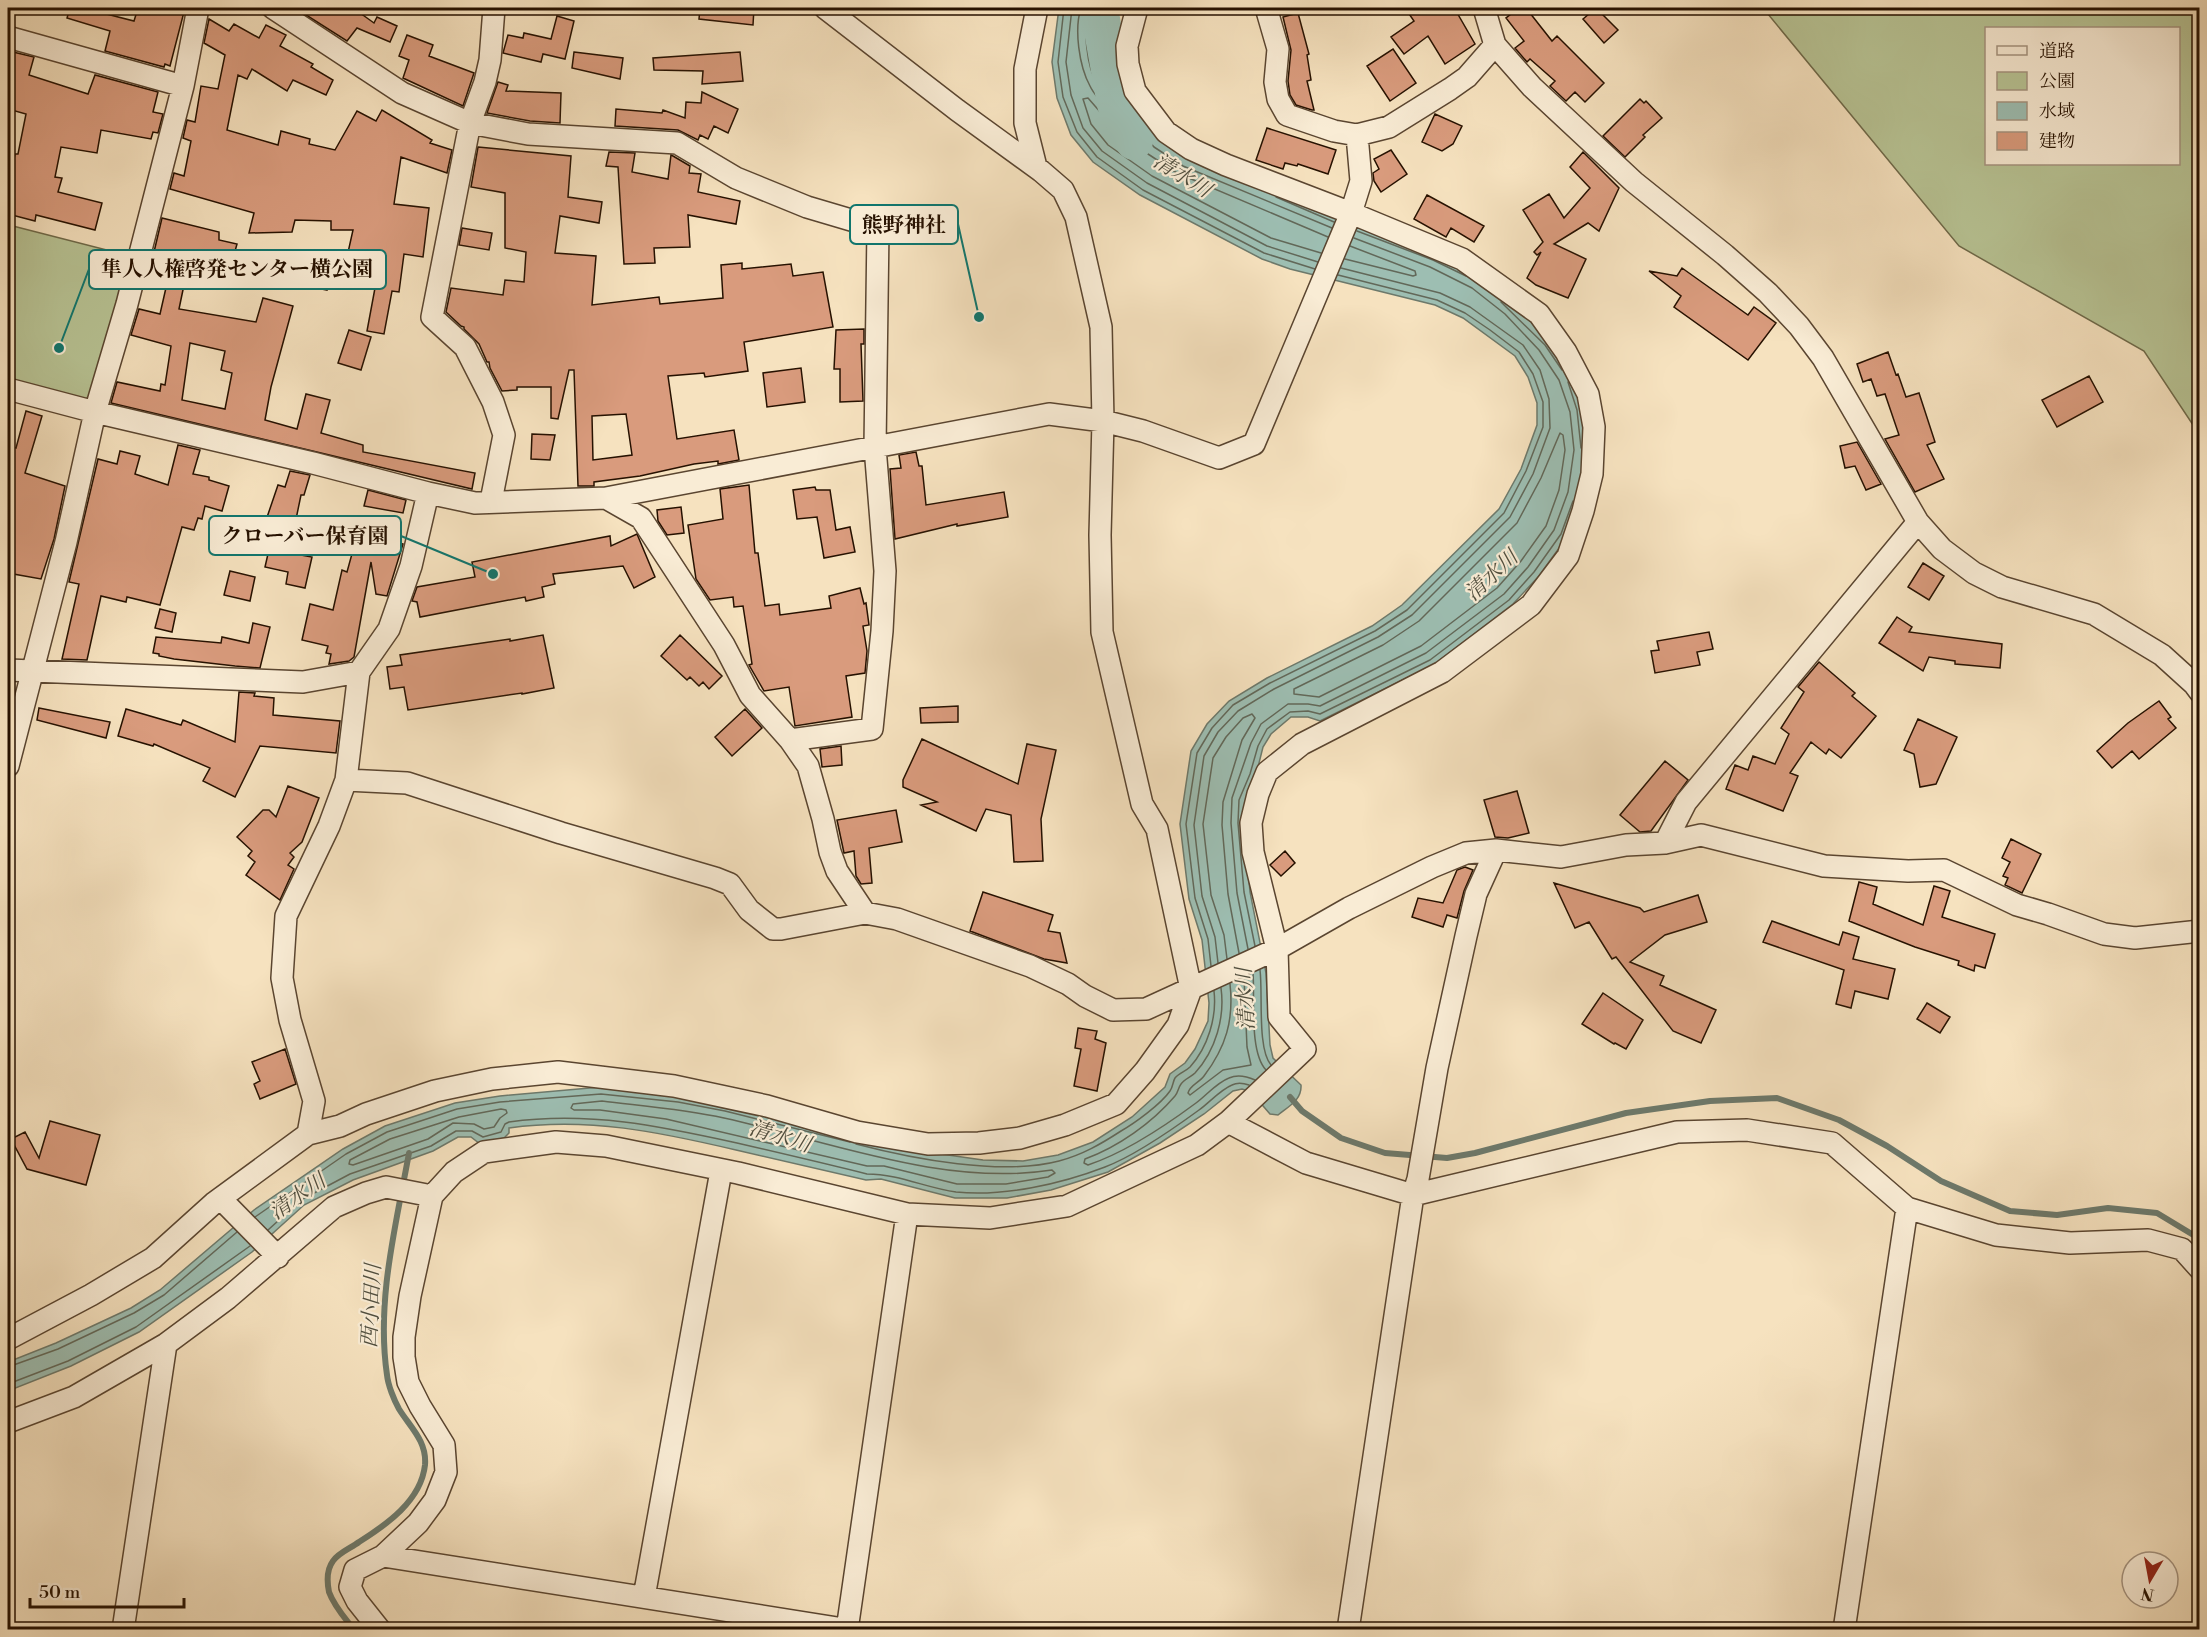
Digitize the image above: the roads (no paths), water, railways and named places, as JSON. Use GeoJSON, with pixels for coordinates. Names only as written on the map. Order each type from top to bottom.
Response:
{"type":"FeatureCollection","features":[{"type":"Feature","properties":{"kind":"street"},"geometry":{"type":"LineString","coordinates":[[8,766],[66,542],[95,412],[127,304],[183,86],[198,8]]}},
{"type":"Feature","properties":{"kind":"street"},"geometry":{"type":"LineString","coordinates":[[273,8],[402,93],[470,123],[528,134],[677,143],[736,178],[807,207],[879,228],[875,447],[885,571],[882,631],[872,729],[790,740]]}},
{"type":"Feature","properties":{"kind":"street"},"geometry":{"type":"LineString","coordinates":[[491,501],[504,435],[494,402],[465,347],[432,317],[470,123],[485,82],[490,60],[494,8]]}},
{"type":"Feature","properties":{"kind":"street"},"geometry":{"type":"LineString","coordinates":[[8,1339],[91,1295],[153,1258],[221,1198],[308,1134],[435,1091],[492,1079],[558,1072],[674,1086],[767,1106],[857,1132],[928,1144],[979,1143],[1020,1138],[1065,1125],[1116,1104],[1145,1071],[1178,1024],[1191,989],[1156,829],[1142,804],[1102,632],[1101,327],[1076,217],[1063,190],[1036,167],[957,110],[825,8]]}},
{"type":"Feature","properties":{"kind":"street"},"geometry":{"type":"LineString","coordinates":[[1036,8],[1025,69],[1024,123],[1036,167]]}},
{"type":"Feature","properties":{"kind":"street"},"geometry":{"type":"LineString","coordinates":[[380,1629],[357,1601],[350,1587],[355,1570],[383,1556],[418,1523],[435,1500],[446,1472],[444,1445],[408,1382],[404,1337],[410,1296],[432,1196],[454,1172],[484,1152],[556,1142],[606,1146],[906,1214],[990,1218],[1067,1206],[1197,1145],[1228,1122],[1305,1049],[1280,1017],[1277,949],[1253,852],[1251,823],[1258,794],[1267,772],[1302,744],[1442,672],[1531,605],[1568,556],[1592,474],[1594,427],[1588,394],[1566,352],[1539,315],[1462,259],[1226,165],[1191,149],[1166,132],[1135,92],[1128,64],[1127,46],[1137,8]]}},
{"type":"Feature","properties":{"kind":"street"},"geometry":{"type":"LineString","coordinates":[[1268,8],[1278,49],[1275,82],[1278,99],[1287,115],[1334,131],[1357,135],[1389,127],[1450,89],[1467,76],[1495,45]]}},
{"type":"Feature","properties":{"kind":"street"},"geometry":{"type":"LineString","coordinates":[[1484,8],[1495,45],[1532,87],[1617,166],[1743,270],[1799,326],[1823,358],[1918,522],[1942,549],[1974,573],[2002,587],[2094,614],[2162,655],[2194,684],[2199,692]]}},
{"type":"Feature","properties":{"kind":"street"},"geometry":{"type":"LineString","coordinates":[[8,37],[183,86]]}},
{"type":"Feature","properties":{"kind":"street"},"geometry":{"type":"LineString","coordinates":[[8,389],[476,503],[606,498],[1049,414],[1103,421],[1143,431],[1219,458],[1254,444],[1351,213],[1361,181],[1357,135]]}},
{"type":"Feature","properties":{"kind":"street"},"geometry":{"type":"LineString","coordinates":[[308,1134],[314,1101],[290,1020],[282,978],[286,916],[329,826],[346,780],[359,672],[389,629],[411,566],[428,493]]}},
{"type":"Feature","properties":{"kind":"street"},"geometry":{"type":"LineString","coordinates":[[606,498],[641,518],[724,645],[750,695],[790,740],[808,766],[837,871],[865,913]]}},
{"type":"Feature","properties":{"kind":"street"},"geometry":{"type":"LineString","coordinates":[[1665,843],[1686,802],[1918,522]]}},
{"type":"Feature","properties":{"kind":"street"},"geometry":{"type":"LineString","coordinates":[[8,670],[303,682],[359,672]]}},
{"type":"Feature","properties":{"kind":"street"},"geometry":{"type":"LineString","coordinates":[[346,780],[407,783],[561,833],[715,878],[730,884],[749,910],[773,929],[865,913],[897,919],[1030,966],[1068,984],[1085,996],[1113,1010],[1146,1009],[1277,949],[1349,908],[1432,867],[1466,853],[1496,850],[1561,857],[1626,845],[1665,843],[1701,836],[1824,866],[1908,871],[1944,870],[2017,905],[2104,934],[2135,938],[2199,931]]}},
{"type":"Feature","properties":{"kind":"street"},"geometry":{"type":"LineString","coordinates":[[1348,1629],[1425,1133],[1476,894],[1496,850]]}},
{"type":"Feature","properties":{"kind":"street"},"geometry":{"type":"LineString","coordinates":[[1228,1122],[1306,1163],[1416,1187],[1677,1132],[1747,1130],[1832,1143],[1907,1208],[1996,1235],[2070,1243],[2148,1240],[2181,1249],[2199,1269]]}},
{"type":"Feature","properties":{"kind":"street"},"geometry":{"type":"LineString","coordinates":[[644,1598],[721,1171]]}},
{"type":"Feature","properties":{"kind":"street"},"geometry":{"type":"LineString","coordinates":[[8,1422],[74,1397],[166,1344],[278,1257],[334,1207],[366,1192],[386,1187],[432,1196]]}},
{"type":"Feature","properties":{"kind":"street"},"geometry":{"type":"LineString","coordinates":[[221,1198],[278,1257]]}},
{"type":"Feature","properties":{"kind":"street"},"geometry":{"type":"LineString","coordinates":[[1844,1629],[1907,1208]]}},
{"type":"Feature","properties":{"kind":"street"},"geometry":{"type":"LineString","coordinates":[[383,1556],[848,1629],[906,1214]]}},
{"type":"Feature","properties":{"kind":"street"},"geometry":{"type":"LineString","coordinates":[[123,1629],[166,1344]]}},
{"type":"Feature","properties":{"kind":"water"},"geometry":{"type":"Polygon","coordinates":[[[1059,8],[1096,8],[1092,25],[1092,45],[1095,64],[1102,81],[1130,113],[1136,104],[1163,137],[1436,255],[1514,304],[1549,341],[1572,374],[1583,409],[1587,450],[1567,537],[1539,576],[1513,604],[1433,665],[1320,721],[1308,717],[1291,717],[1271,734],[1263,747],[1256,775],[1245,803],[1244,823],[1250,892],[1266,973],[1270,1045],[1273,1058],[1301,1085],[1297,1099],[1278,1115],[1270,1114],[1251,1092],[1242,1089],[1233,1091],[1204,1114],[1160,1143],[1108,1172],[1051,1190],[1007,1198],[955,1198],[881,1179],[866,1180],[707,1143],[624,1128],[567,1124],[509,1128],[509,1133],[504,1138],[480,1144],[471,1137],[458,1137],[433,1151],[353,1180],[304,1205],[252,1252],[139,1332],[71,1366],[8,1391],[8,1362],[56,1343],[131,1308],[160,1290],[254,1210],[343,1149],[385,1126],[455,1103],[500,1096],[601,1087],[679,1096],[726,1105],[892,1147],[983,1160],[1023,1161],[1058,1155],[1093,1142],[1132,1117],[1165,1087],[1170,1074],[1185,1063],[1195,1049],[1208,1021],[1209,1003],[1202,940],[1189,899],[1180,824],[1191,751],[1207,724],[1229,701],[1267,678],[1372,626],[1402,605],[1499,509],[1521,469],[1537,425],[1537,403],[1528,377],[1515,356],[1463,318],[1435,305],[1290,269],[1262,259],[1140,195],[1093,162],[1071,135],[1057,98],[1052,62],[1059,8]]]}},
{"type":"Feature","properties":{"kind":"waterway","name":"清水川"},"geometry":{"type":"LineString","coordinates":[[1099,8],[1116,104],[1134,141]]}},
{"type":"Feature","properties":{"kind":"waterway"},"geometry":{"type":"LineString","coordinates":[[1290,1097],[1302,1111],[1341,1138],[1385,1153],[1447,1158],[1475,1153],[1626,1113],[1710,1101],[1777,1098],[1839,1120],[1887,1146],[1941,1181],[2010,1211],[2057,1215],[2108,1208],[2157,1213],[2200,1239]]}},
{"type":"Feature","properties":{"kind":"waterway","name":"西小田川"},"geometry":{"type":"LineString","coordinates":[[354,1630],[329,1592],[328,1576],[331,1564],[335,1558],[401,1511],[417,1490],[425,1465],[421,1441],[399,1409],[392,1392],[384,1347],[389,1263],[409,1153]]}},
{"type":"Feature","properties":{"kind":"place","name":"熊野神社"},"geometry":{"type":"Point","coordinates":[979,317]}},
{"type":"Feature","properties":{"kind":"place","name":"隼人人権啓発センター横公園"},"geometry":{"type":"Point","coordinates":[59,348]}},
{"type":"Feature","properties":{"kind":"place","name":"クローバー保育園"},"geometry":{"type":"Point","coordinates":[493,574]}}]}
